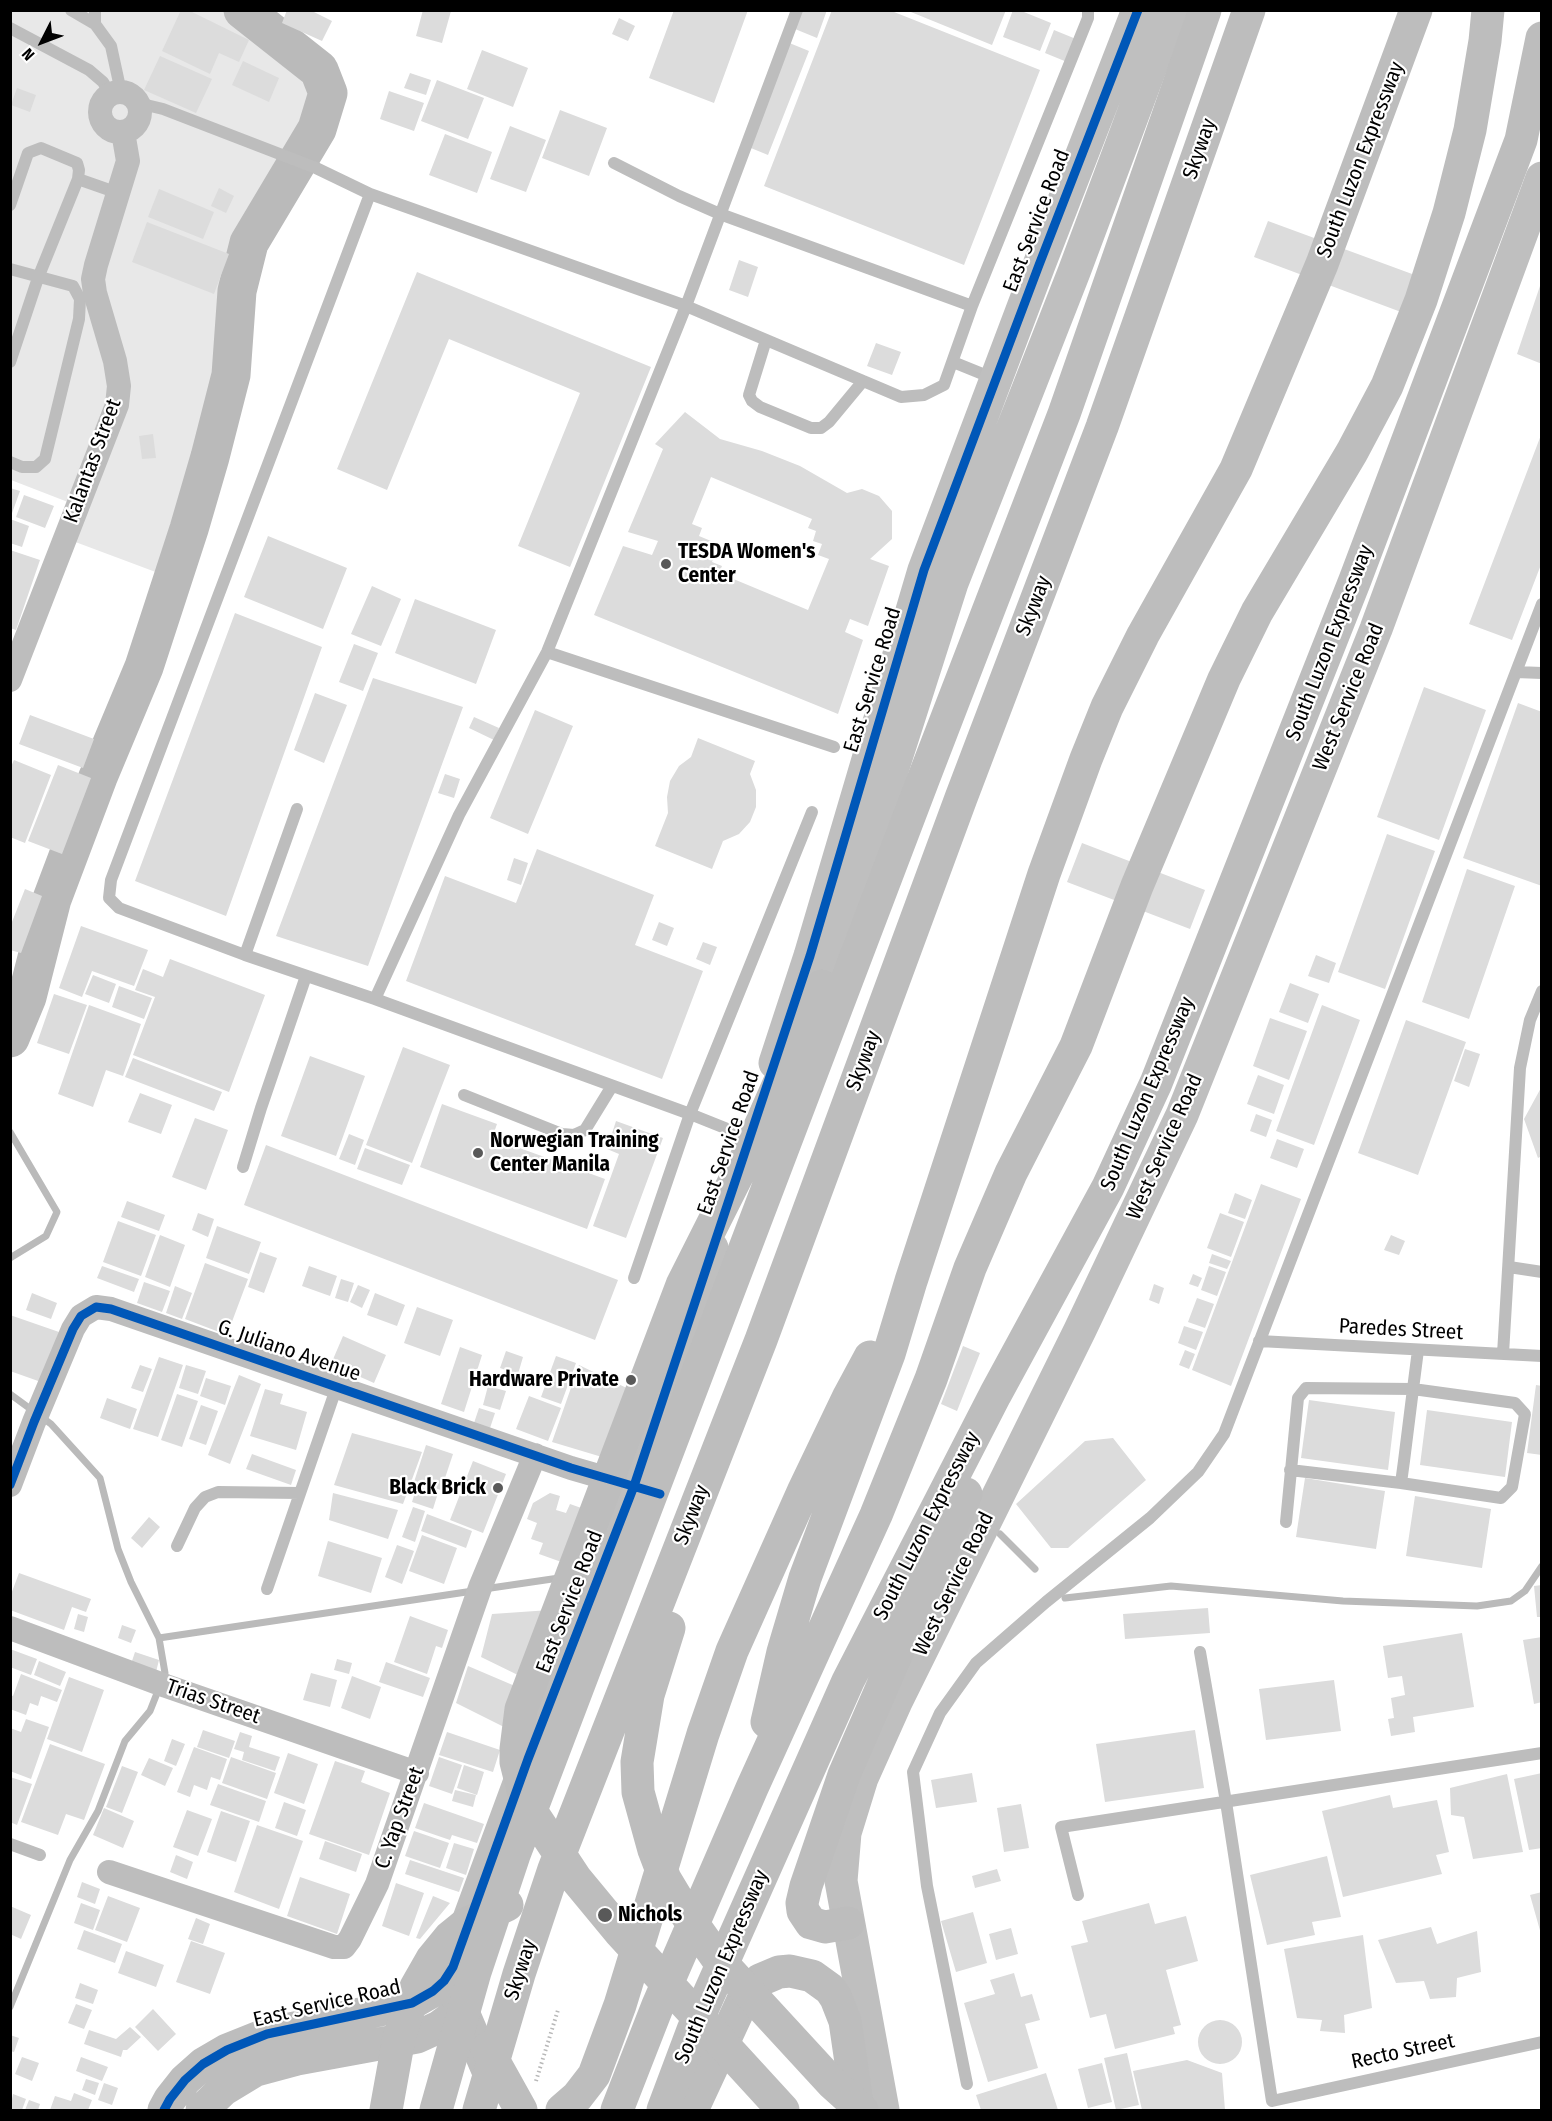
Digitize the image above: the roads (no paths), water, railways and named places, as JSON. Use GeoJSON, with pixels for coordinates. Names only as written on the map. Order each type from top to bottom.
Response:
{"type":"FeatureCollection","features":[{"type":"Feature","properties":{"kind":"main road","name":"East Service Road"},"geometry":{"type":"LineString","coordinates":[[1011,386],[1138,10]]}},
{"type":"Feature","properties":{"kind":"main road","name":"East Service Road"},"geometry":{"type":"LineString","coordinates":[[202,2110],[223,2090],[256,2070],[297,2059],[417,2037],[439,2028],[462,2010],[480,1977],[647,1490],[774,1158],[835,972],[868,803],[924,570],[1011,386],[1172,10]]}},
{"type":"Feature","properties":{"kind":"main road","name":"Skyway"},"geometry":{"type":"LineString","coordinates":[[436,2110],[475,1972],[514,1855],[1064,414],[1205,10]]}},
{"type":"Feature","properties":{"kind":"main road","name":"Skyway"},"geometry":{"type":"LineString","coordinates":[[479,2110],[519,1974],[554,1869],[761,1340],[957,809],[1102,427],[1249,10]]}},
{"type":"Feature","properties":{"kind":"main road","name":"South Luzon Expressway"},"geometry":{"type":"LineString","coordinates":[[752,1788],[783,1652],[805,1578],[889,1354],[1044,874],[1090,748],[1107,707],[1143,635],[1236,470],[1322,264],[1416,10]]}},
{"type":"Feature","properties":{"kind":"main road","name":"South Luzon Expressway"},"geometry":{"type":"LineString","coordinates":[[617,2110],[658,2005],[752,1788],[876,1515],[931,1379],[970,1268],[1006,1184],[1076,1046],[1137,886],[1224,679],[1257,612],[1352,452],[1387,386],[1421,300],[1449,213],[1470,130],[1486,26]]}},
{"type":"Feature","properties":{"kind":"main road","name":"South Luzon Expressway"},"geometry":{"type":"LineString","coordinates":[[663,2110],[693,2030],[848,1681],[984,1418],[1108,1187],[1160,1072],[1354,580],[1517,151],[1542,38]]}},
{"type":"Feature","properties":{"kind":"main road","name":"West Service Road"},"geometry":{"type":"LineString","coordinates":[[869,2106],[841,1881],[845,1833],[862,1778],[896,1701],[1080,1330],[1182,1116],[1376,629],[1542,178]]}},
{"type":"Feature","properties":{"kind":"main road"},"geometry":{"type":"LineString","coordinates":[[783,2110],[597,1906],[561,1859],[533,1814],[523,1790],[516,1762],[518,1727],[521,1709],[555,1617],[682,1285],[747,1156],[855,910],[923,780]]}},
{"type":"Feature","properties":{"kind":"main road","name":"East Service Road"},"geometry":{"type":"LineString","coordinates":[[164,2110],[185,2080],[203,2064],[226,2050],[256,2037],[281,2030],[412,2003],[433,1991],[449,1973],[528,1759],[647,1490],[750,1138],[810,956],[868,803]]}},
{"type":"Feature","properties":{"kind":"main road"},"geometry":{"type":"LineString","coordinates":[[562,2110],[577,2097],[594,2075],[616,2015],[703,1734],[732,1651],[849,1396],[911,1281]]}},
{"type":"Feature","properties":{"kind":"main road"},"geometry":{"type":"LineString","coordinates":[[761,1340],[648,1695],[637,1762],[638,1792],[654,1850],[665,1879],[717,1958],[833,2084],[869,2106]]}},
{"type":"Feature","properties":{"kind":"main road"},"geometry":{"type":"LineString","coordinates":[[848,1923],[825,1927],[811,1923],[803,1911],[805,1892],[844,1775],[963,1504],[984,1418]]}},
{"type":"Feature","properties":{"kind":"main road"},"geometry":{"type":"LineString","coordinates":[[386,2110],[399,2038],[416,1988],[432,1959],[446,1942],[472,1921],[512,1903],[549,1893],[585,1890],[648,1916],[658,1925],[828,2110]]}},
{"type":"Feature","properties":{"kind":"main road"},"geometry":{"type":"LineString","coordinates":[[692,2110],[744,1998],[760,1980],[779,1972],[790,1971],[812,1976],[830,1989],[836,1998],[845,2021],[869,2106]]}},
{"type":"Feature","properties":{"kind":"main road"},"geometry":{"type":"LineString","coordinates":[[449,1973],[504,2110]]}},
{"type":"Feature","properties":{"kind":"main road"},"geometry":{"type":"LineString","coordinates":[[462,2010],[501,2073],[527,2098]]}},
{"type":"Feature","properties":{"kind":"street"},"geometry":{"type":"LineString","coordinates":[[123,97],[140,112],[132,128],[123,132],[106,126],[100,118],[100,107],[104,100],[123,97]]}},
{"type":"Feature","properties":{"kind":"street","name":"Kalantas Street"},"geometry":{"type":"LineString","coordinates":[[10,680],[16,647],[117,405],[118,386],[115,361],[93,279],[128,161],[123,132]]}},
{"type":"Feature","properties":{"kind":"street","name":"G. Juliano Avenue"},"geometry":{"type":"LineString","coordinates":[[10,1485],[73,1329],[81,1316],[96,1307],[111,1309],[535,1455],[647,1490]]}},
{"type":"Feature","properties":{"kind":"street","name":"C. Yap Street"},"geometry":{"type":"LineString","coordinates":[[109,1872],[334,1947],[344,1947],[350,1940],[377,1884],[471,1611],[535,1455]]}},
{"type":"Feature","properties":{"kind":"street","name":"Trias Street"},"geometry":{"type":"LineString","coordinates":[[10,1628],[166,1686],[417,1773]]}},
{"type":"Feature","properties":{"kind":"lane"},"geometry":{"type":"LineString","coordinates":[[70,10],[95,24],[111,46],[123,97]]}},
{"type":"Feature","properties":{"kind":"lane"},"geometry":{"type":"LineString","coordinates":[[95,10],[95,24]]}},
{"type":"Feature","properties":{"kind":"lane"},"geometry":{"type":"LineString","coordinates":[[375,999],[459,815],[547,652],[686,306],[796,10]]}},
{"type":"Feature","properties":{"kind":"lane"},"geometry":{"type":"LineString","coordinates":[[10,28],[89,70],[123,97],[163,109],[316,168],[370,194],[686,306],[901,397],[924,395],[944,386],[972,306],[1088,18],[1088,10]]}},
{"type":"Feature","properties":{"kind":"lane"},"geometry":{"type":"LineString","coordinates":[[1486,26],[1499,10]]}},
{"type":"Feature","properties":{"kind":"lane"},"geometry":{"type":"LineString","coordinates":[[10,205],[28,153],[41,148],[77,164],[80,170],[78,179],[38,278],[10,362]]}},
{"type":"Feature","properties":{"kind":"lane"},"geometry":{"type":"LineString","coordinates":[[614,163],[720,214],[972,306]]}},
{"type":"Feature","properties":{"kind":"lane"},"geometry":{"type":"LineString","coordinates":[[78,179],[118,193]]}},
{"type":"Feature","properties":{"kind":"lane"},"geometry":{"type":"LineString","coordinates":[[370,194],[111,880],[109,898],[118,908],[245,955],[375,999],[750,1138]]}},
{"type":"Feature","properties":{"kind":"lane"},"geometry":{"type":"LineString","coordinates":[[10,269],[73,286],[80,299],[79,319],[45,459],[36,467],[22,467],[10,462]]}},
{"type":"Feature","properties":{"kind":"lane"},"geometry":{"type":"LineString","coordinates":[[766,340],[749,395],[752,401],[771,412],[811,428],[821,428],[829,422],[863,381]]}},
{"type":"Feature","properties":{"kind":"lane"},"geometry":{"type":"LineString","coordinates":[[953,362],[1011,386]]}},
{"type":"Feature","properties":{"kind":"lane"},"geometry":{"type":"LineString","coordinates":[[967,2084],[927,1886],[914,1772],[940,1713],[976,1663],[1046,1602],[1150,1518],[1198,1472],[1224,1434],[1542,604]]}},
{"type":"Feature","properties":{"kind":"lane"},"geometry":{"type":"LineString","coordinates":[[547,652],[834,747]]}},
{"type":"Feature","properties":{"kind":"lane"},"geometry":{"type":"LineString","coordinates":[[1516,672],[1542,673]]}},
{"type":"Feature","properties":{"kind":"lane"},"geometry":{"type":"LineString","coordinates":[[245,955],[297,808]]}},
{"type":"Feature","properties":{"kind":"lane"},"geometry":{"type":"LineString","coordinates":[[634,1278],[690,1114],[812,812]]}},
{"type":"Feature","properties":{"kind":"lane"},"geometry":{"type":"LineString","coordinates":[[243,1167],[306,976]]}},
{"type":"Feature","properties":{"kind":"lane"},"geometry":{"type":"LineString","coordinates":[[1503,1354],[1520,1068],[1530,1020],[1542,991]]}},
{"type":"Feature","properties":{"kind":"lane"},"geometry":{"type":"LineString","coordinates":[[464,1095],[562,1134],[574,1135],[585,1130],[612,1086]]}},
{"type":"Feature","properties":{"kind":"lane"},"geometry":{"type":"LineString","coordinates":[[1509,1267],[1542,1272]]}},
{"type":"Feature","properties":{"kind":"lane","name":"Paredes Street"},"geometry":{"type":"LineString","coordinates":[[1259,1341],[1542,1356]]}},
{"type":"Feature","properties":{"kind":"lane"},"geometry":{"type":"LineString","coordinates":[[1401,1483],[1418,1350]]}},
{"type":"Feature","properties":{"kind":"lane"},"geometry":{"type":"LineString","coordinates":[[267,1589],[337,1386]]}},
{"type":"Feature","properties":{"kind":"lane"},"geometry":{"type":"LineString","coordinates":[[1286,1522],[1290,1470],[1298,1398],[1306,1388],[1413,1389],[1515,1402],[1525,1414],[1512,1487],[1501,1498],[1290,1470]]}},
{"type":"Feature","properties":{"kind":"lane"},"geometry":{"type":"LineString","coordinates":[[177,1546],[195,1508],[205,1497],[218,1492],[300,1493]]}},
{"type":"Feature","properties":{"kind":"lane"},"geometry":{"type":"LineString","coordinates":[[1200,1652],[1227,1802]]}},
{"type":"Feature","properties":{"kind":"lane"},"geometry":{"type":"LineString","coordinates":[[1078,1895],[1061,1827],[1542,1753]]}},
{"type":"Feature","properties":{"kind":"lane","name":"Recto Street"},"geometry":{"type":"LineString","coordinates":[[1227,1802],[1272,2101],[1542,2042]]}},
{"type":"Feature","properties":{"kind":"lane"},"geometry":{"type":"LineString","coordinates":[[10,1844],[40,1855]]}},
{"type":"Feature","properties":{"kind":"waterway"},"geometry":{"type":"LineString","coordinates":[[10,1038],[27,997],[52,899],[98,777],[144,667],[189,529],[231,375],[237,291],[249,243],[317,129],[328,93],[319,70],[243,10]]}},
{"type":"Feature","properties":{"kind":"waterway"},"geometry":{"type":"LineString","coordinates":[[10,1132],[57,1212],[46,1236],[10,1258]]}},
{"type":"Feature","properties":{"kind":"waterway"},"geometry":{"type":"LineString","coordinates":[[10,1394],[51,1424],[100,1478],[118,1549],[131,1582],[159,1638],[165,1673],[150,1711],[125,1741],[98,1811],[70,1860],[10,2007]]}},
{"type":"Feature","properties":{"kind":"waterway"},"geometry":{"type":"LineString","coordinates":[[1000,1534],[1035,1569]]}},
{"type":"Feature","properties":{"kind":"waterway"},"geometry":{"type":"LineString","coordinates":[[1065,1598],[1171,1586],[1343,1601],[1477,1606],[1511,1601],[1525,1591],[1542,1566]]}},
{"type":"Feature","properties":{"kind":"waterway"},"geometry":{"type":"LineString","coordinates":[[484,1589],[559,1578]]}},
{"type":"Feature","properties":{"kind":"waterway"},"geometry":{"type":"LineString","coordinates":[[159,1638],[473,1591]]}},
{"type":"Feature","properties":{"kind":"place","name":"TESDA Women's Center"},"geometry":{"type":"Point","coordinates":[666,564]}},
{"type":"Feature","properties":{"kind":"place","name":"Norwegian Training Center Manila"},"geometry":{"type":"Point","coordinates":[478,1153]}},
{"type":"Feature","properties":{"kind":"place","name":"Hardware Private"},"geometry":{"type":"Point","coordinates":[631,1380]}},
{"type":"Feature","properties":{"kind":"place","name":"Black Brick"},"geometry":{"type":"Point","coordinates":[498,1488]}},
{"type":"Feature","properties":{"kind":"place","name":"Nichols"},"geometry":{"type":"Point","coordinates":[605,1915]}}]}
